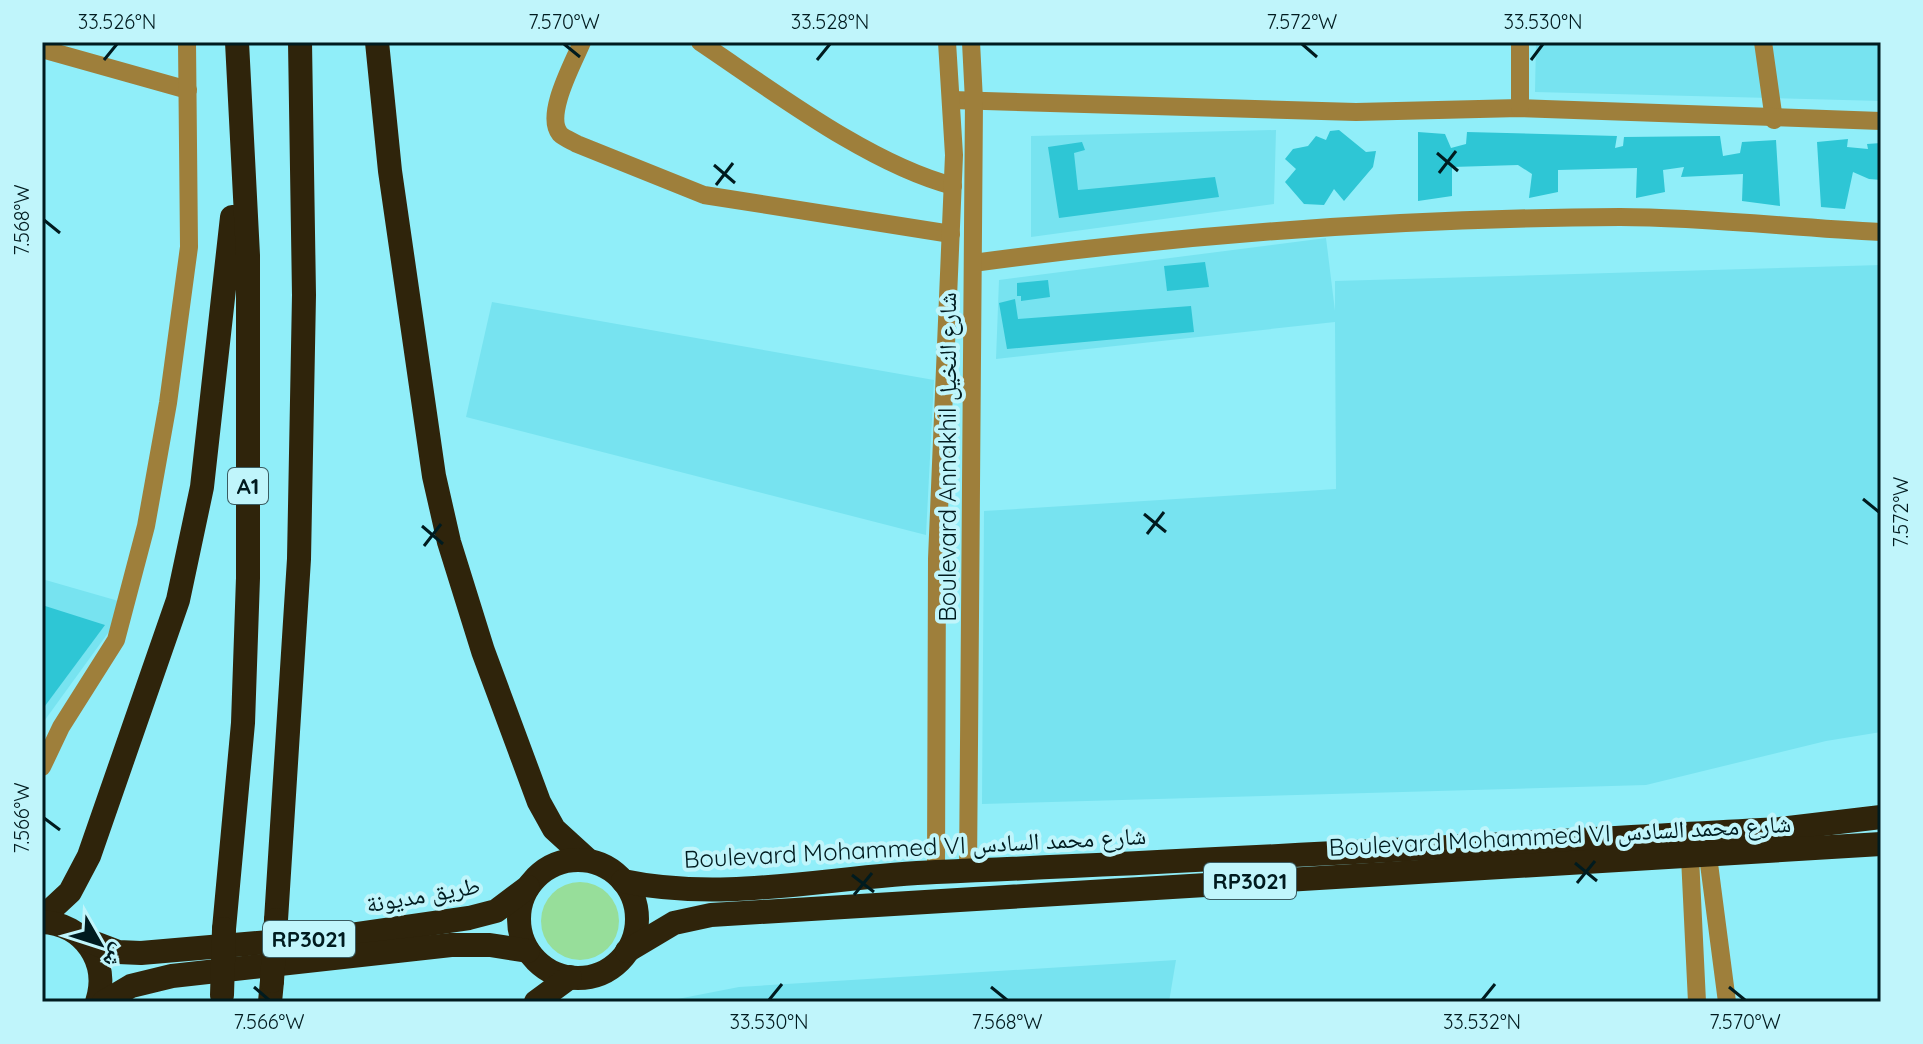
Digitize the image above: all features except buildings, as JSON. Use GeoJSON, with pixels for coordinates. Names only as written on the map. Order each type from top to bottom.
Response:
{"type":"FeatureCollection","features":[{"type":"Feature","properties":{"kind":"highway","name":"A1"},"geometry":{"type":"LineString","coordinates":[[221,999],[224,929],[243,723],[248,578],[248,255],[237,103],[237,42]]}},
{"type":"Feature","properties":{"kind":"highway","name":"A1"},"geometry":{"type":"LineString","coordinates":[[271,992],[299,559],[304,295],[300,42]]}},
{"type":"Feature","properties":{"kind":"highway"},"geometry":{"type":"LineString","coordinates":[[377,42],[390,171],[434,476],[449,542],[483,651],[539,802],[554,829],[588,860]]}},
{"type":"Feature","properties":{"kind":"highway"},"geometry":{"type":"LineString","coordinates":[[42,920],[70,892],[89,856],[178,600],[202,487],[228,272],[237,103]]}},
{"type":"Feature","properties":{"kind":"highway","name":"Boulevard Mohammed VI شارع محمد السادس"},"geometry":{"type":"LineString","coordinates":[[623,881],[666,890],[717,891],[936,872],[968,873],[1764,830],[1881,817]]}},
{"type":"Feature","properties":{"kind":"highway","name":"Boulevard Mohammed VI شارع محمد السادس"},"geometry":{"type":"LineString","coordinates":[[627,951],[674,923],[711,915],[1881,844]]}},
{"type":"Feature","properties":{"kind":"highway","name":"RP3021"},"geometry":{"type":"LineString","coordinates":[[528,887],[554,864],[588,860],[604,865],[623,881]]}},
{"type":"Feature","properties":{"kind":"highway"},"geometry":{"type":"LineString","coordinates":[[623,881],[637,915],[636,930],[627,951]]}},
{"type":"Feature","properties":{"kind":"highway"},"geometry":{"type":"LineString","coordinates":[[528,887],[518,919],[528,951]]}},
{"type":"Feature","properties":{"kind":"highway","name":"طريق مديونة"},"geometry":{"type":"LineString","coordinates":[[84,939],[118,952],[141,953],[351,935],[487,914],[528,887]]}},
{"type":"Feature","properties":{"kind":"highway","name":"RP3021"},"geometry":{"type":"LineString","coordinates":[[42,920],[67,927],[84,939]]}},
{"type":"Feature","properties":{"kind":"highway"},"geometry":{"type":"LineString","coordinates":[[84,939],[93,951],[101,972],[97,1002]]}},
{"type":"Feature","properties":{"kind":"highway","name":"طريق مديونة"},"geometry":{"type":"LineString","coordinates":[[104,1002],[131,986],[172,976],[451,945],[490,945],[528,951]]}},
{"type":"Feature","properties":{"kind":"highway","name":"RP3021"},"geometry":{"type":"LineString","coordinates":[[528,951],[546,969],[570,977],[603,972],[627,951]]}},
{"type":"Feature","properties":{"kind":"highway"},"geometry":{"type":"LineString","coordinates":[[536,1002],[570,977]]}},
{"type":"Feature","properties":{"kind":"street"},"geometry":{"type":"LineString","coordinates":[[42,767],[61,727],[116,640],[146,526],[168,403],[189,247],[187,42]]}},
{"type":"Feature","properties":{"kind":"street"},"geometry":{"type":"LineString","coordinates":[[582,42],[560,94],[554,121],[560,134],[577,144],[704,195],[951,234]]}},
{"type":"Feature","properties":{"kind":"street"},"geometry":{"type":"LineString","coordinates":[[700,42],[919,177],[953,186]]}},
{"type":"Feature","properties":{"kind":"street","name":"Boulevard Annakhil شارع النخيل"},"geometry":{"type":"LineString","coordinates":[[936,872],[937,559],[953,186],[952,100],[947,42]]}},
{"type":"Feature","properties":{"kind":"street","name":"Boulevard Annakhil شارع النخيل"},"geometry":{"type":"LineString","coordinates":[[968,873],[974,101],[971,42]]}},
{"type":"Feature","properties":{"kind":"street"},"geometry":{"type":"LineString","coordinates":[[1520,42],[1520,108]]}},
{"type":"Feature","properties":{"kind":"street"},"geometry":{"type":"LineString","coordinates":[[1763,42],[1774,120]]}},
{"type":"Feature","properties":{"kind":"street"},"geometry":{"type":"LineString","coordinates":[[42,49],[188,90]]}},
{"type":"Feature","properties":{"kind":"street"},"geometry":{"type":"LineString","coordinates":[[952,100],[1356,112],[1520,108],[1774,120],[1881,121]]}},
{"type":"Feature","properties":{"kind":"street"},"geometry":{"type":"LineString","coordinates":[[973,263],[1214,234],[1339,224],[1624,217],[1881,232]]}},
{"type":"Feature","properties":{"kind":"street"},"geometry":{"type":"LineString","coordinates":[[1697,1002],[1699,856]]}},
{"type":"Feature","properties":{"kind":"street"},"geometry":{"type":"LineString","coordinates":[[1699,856],[1727,1002]]}},
{"type":"Feature","properties":{"kind":"shaded area"},"geometry":{"type":"Polygon","coordinates":[[[1536,42],[1881,42],[1881,101],[1535,92],[1536,42]]]}},
{"type":"Feature","properties":{"kind":"shaded area"},"geometry":{"type":"Polygon","coordinates":[[[1276,130],[1274,204],[1031,237],[1031,136],[1276,130]]]}},
{"type":"Feature","properties":{"kind":"shaded area"},"geometry":{"type":"Polygon","coordinates":[[[1326,238],[1335,311],[1335,281],[1881,265],[1881,732],[1826,741],[1646,785],[982,804],[984,511],[1336,489],[1335,322],[996,359],[999,280],[1326,238]]]}},
{"type":"Feature","properties":{"kind":"shaded area"},"geometry":{"type":"Polygon","coordinates":[[[492,302],[934,380],[926,535],[466,417],[492,302]]]}},
{"type":"Feature","properties":{"kind":"shaded area"},"geometry":{"type":"Polygon","coordinates":[[[42,579],[129,604],[42,724],[42,579]]]}},
{"type":"Feature","properties":{"kind":"shaded area"},"geometry":{"type":"Polygon","coordinates":[[[1176,960],[1169,1002],[662,1002],[739,987],[1176,960]]]}},
{"type":"Feature","properties":{"kind":"green space"},"geometry":{"type":"Polygon","coordinates":[[[580,882],[595,885],[612,899],[619,921],[616,936],[602,953],[580,960],[565,957],[548,943],[541,921],[544,906],[558,889],[580,882]]]}}]}
